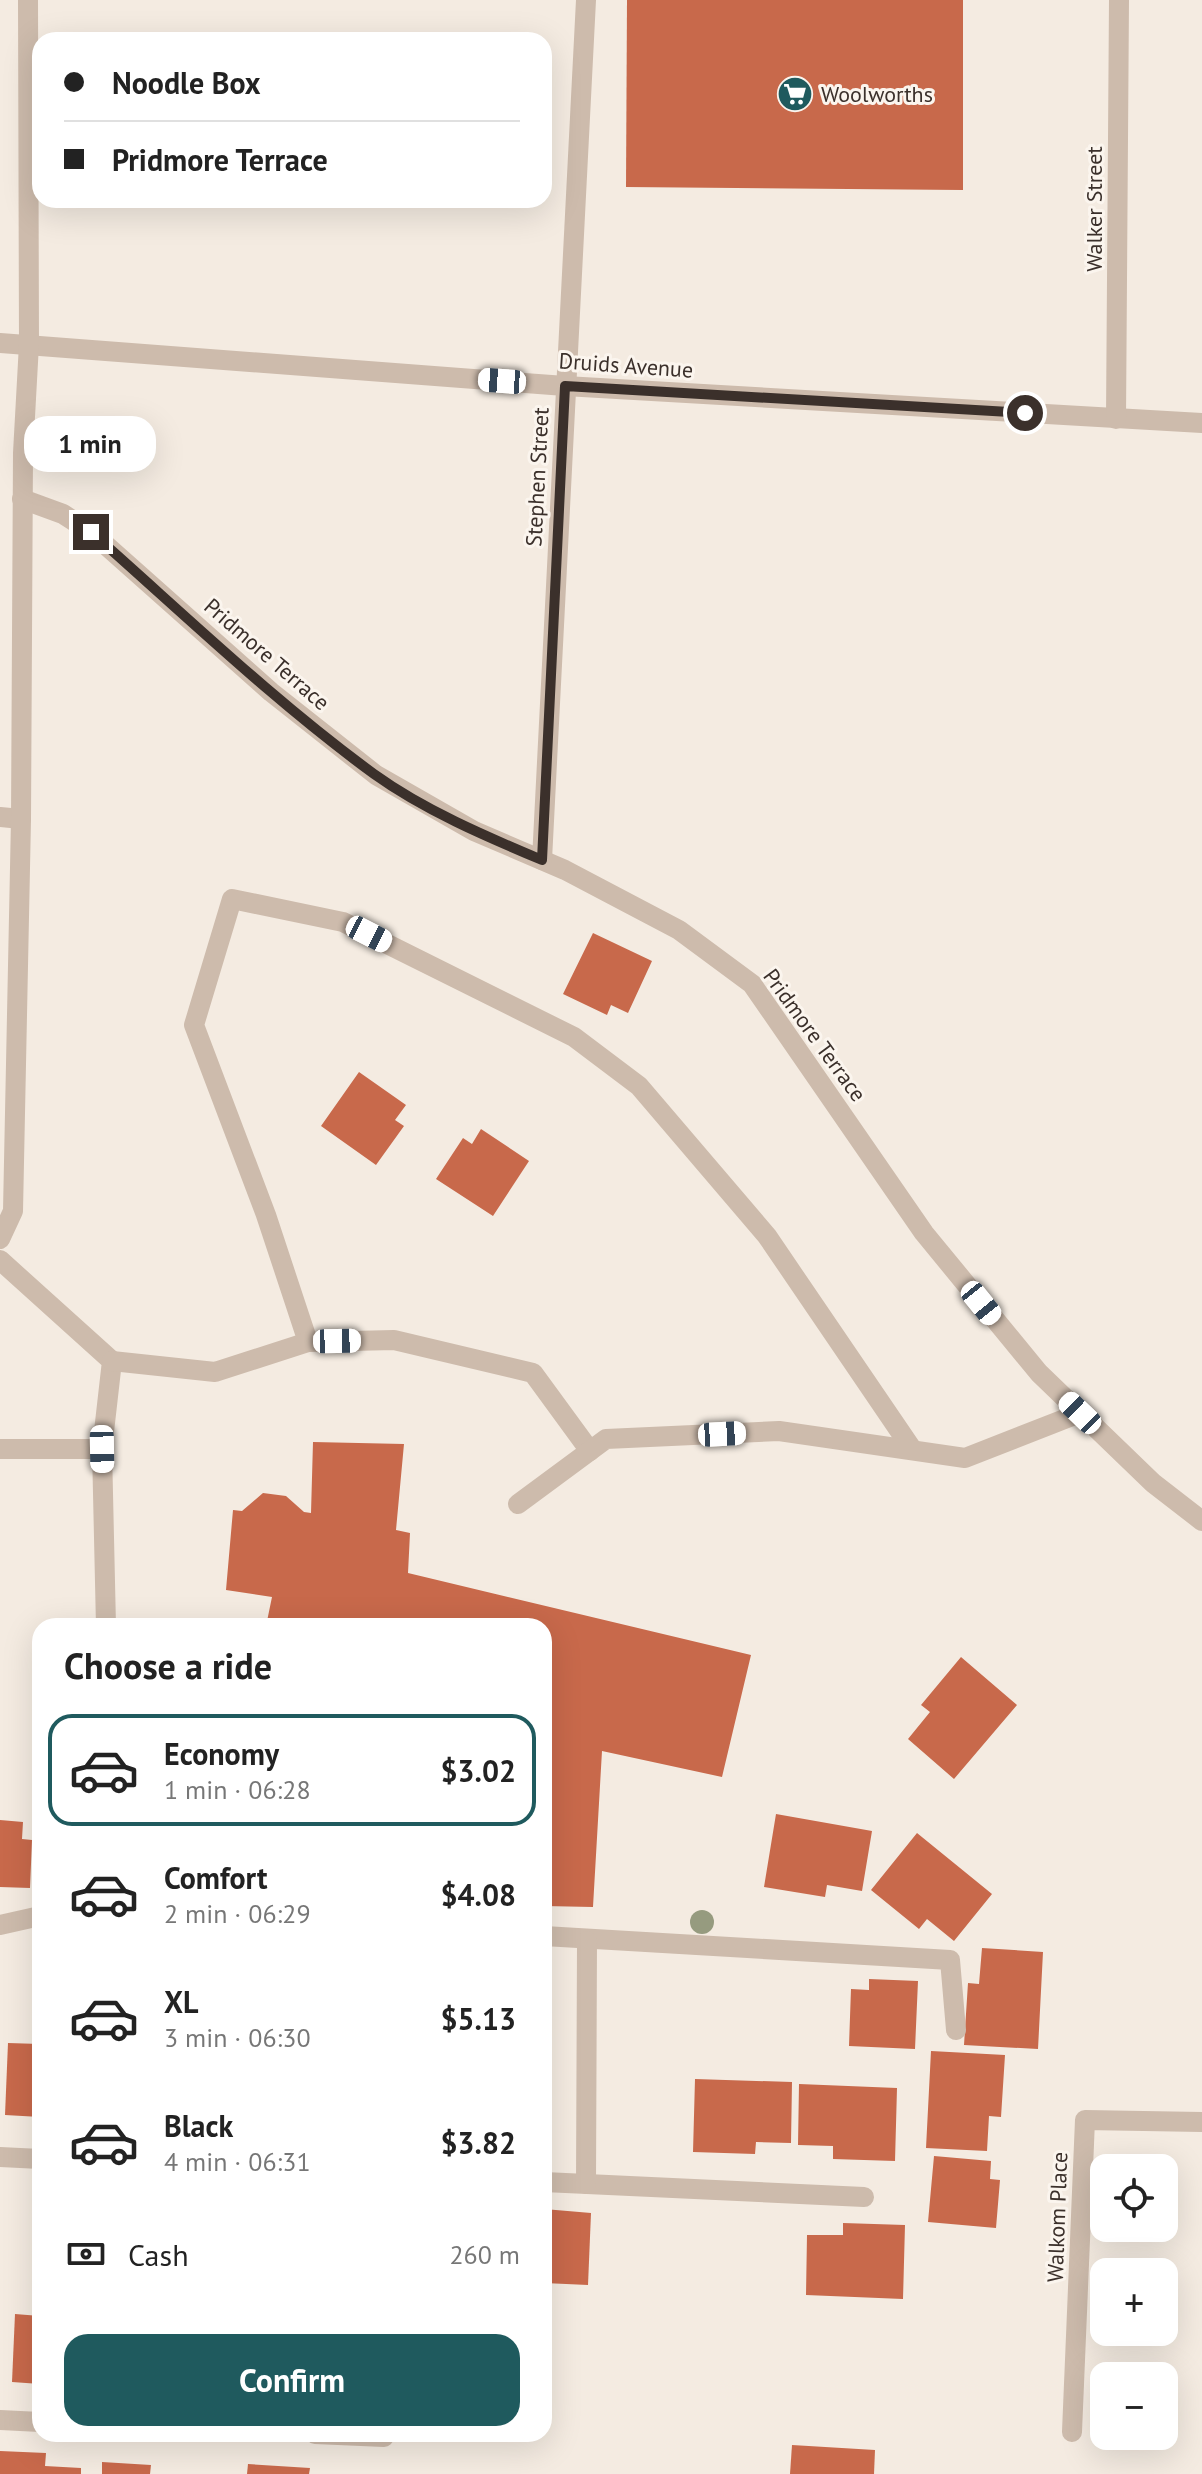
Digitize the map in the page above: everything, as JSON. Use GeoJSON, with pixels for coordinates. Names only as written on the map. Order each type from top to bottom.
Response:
{"type":"FeatureCollection","features":[{"type":"Feature","properties":{"kind":"street"},"geometry":{"type":"LineString","coordinates":[[0,1239],[13,1211],[21,819],[22,499],[29,344],[28,0]]}},
{"type":"Feature","properties":{"kind":"street","name":"Stephen Street"},"geometry":{"type":"LineString","coordinates":[[542,860],[586,0]]}},
{"type":"Feature","properties":{"kind":"street","name":"Walker Street"},"geometry":{"type":"LineString","coordinates":[[1116,419],[1119,0]]}},
{"type":"Feature","properties":{"kind":"street","name":"Druids Avenue"},"geometry":{"type":"LineString","coordinates":[[0,343],[565,386],[1202,423]]}},
{"type":"Feature","properties":{"kind":"street","name":"Pridmore Terrace"},"geometry":{"type":"LineString","coordinates":[[22,499],[63,514],[91,532],[271,692],[376,775],[474,831],[542,860],[679,930],[752,984],[924,1233],[1039,1373],[1153,1483],[1202,1521]]}},
{"type":"Feature","properties":{"kind":"street"},"geometry":{"type":"LineString","coordinates":[[0,817],[21,819]]}},
{"type":"Feature","properties":{"kind":"street"},"geometry":{"type":"LineString","coordinates":[[308,1342],[266,1215],[194,1025],[232,899],[343,922],[574,1037],[639,1086],[767,1236],[912,1449]]}},
{"type":"Feature","properties":{"kind":"street"},"geometry":{"type":"LineString","coordinates":[[0,1260],[112,1361],[215,1372],[308,1342],[394,1340],[533,1373],[590,1451]]}},
{"type":"Feature","properties":{"kind":"street"},"geometry":{"type":"LineString","coordinates":[[106,1618],[102,1449],[112,1361]]}},
{"type":"Feature","properties":{"kind":"street"},"geometry":{"type":"LineString","coordinates":[[518,1504],[606,1439],[779,1431],[965,1458],[1080,1413]]}},
{"type":"Feature","properties":{"kind":"street"},"geometry":{"type":"LineString","coordinates":[[0,1449],[102,1449]]}},
{"type":"Feature","properties":{"kind":"street"},"geometry":{"type":"LineString","coordinates":[[0,1925],[32,1918]]}},
{"type":"Feature","properties":{"kind":"street"},"geometry":{"type":"LineString","coordinates":[[552,1937],[950,1960],[956,2030]]}},
{"type":"Feature","properties":{"kind":"street"},"geometry":{"type":"LineString","coordinates":[[586,2184],[587,1941]]}},
{"type":"Feature","properties":{"kind":"street","name":"Walkom Place"},"geometry":{"type":"LineString","coordinates":[[1072,2432],[1085,2120],[1202,2122]]}},
{"type":"Feature","properties":{"kind":"street"},"geometry":{"type":"LineString","coordinates":[[0,2157],[32,2159]]}},
{"type":"Feature","properties":{"kind":"street"},"geometry":{"type":"LineString","coordinates":[[552,2182],[864,2197]]}},
{"type":"Feature","properties":{"kind":"street"},"geometry":{"type":"LineString","coordinates":[[0,2420],[32,2422]]}},
{"type":"Feature","properties":{"kind":"building","name":"Woolworths"},"geometry":{"type":"Polygon","coordinates":[[[627,0],[963,0],[963,190],[626,187],[627,0]]]}},
{"type":"Feature","properties":{"kind":"building"},"geometry":{"type":"Polygon","coordinates":[[[593,933],[652,961],[628,1013],[611,1005],[607,1015],[563,994],[593,933]]]}},
{"type":"Feature","properties":{"kind":"building"},"geometry":{"type":"Polygon","coordinates":[[[359,1072],[406,1105],[395,1120],[404,1126],[376,1165],[321,1126],[359,1072]]]}},
{"type":"Feature","properties":{"kind":"building"},"geometry":{"type":"Polygon","coordinates":[[[481,1129],[529,1161],[493,1216],[436,1179],[463,1138],[472,1144],[481,1129]]]}},
{"type":"Feature","properties":{"kind":"building"},"geometry":{"type":"Polygon","coordinates":[[[313,1442],[404,1444],[396,1530],[410,1533],[408,1573],[751,1655],[722,1777],[602,1751],[593,1907],[552,1906],[552,1618],[268,1618],[272,1597],[226,1590],[233,1510],[242,1511],[263,1493],[286,1496],[304,1512],[311,1513],[313,1442]]]}},
{"type":"Feature","properties":{"kind":"building"},"geometry":{"type":"Polygon","coordinates":[[[961,1657],[1017,1705],[954,1779],[908,1739],[930,1712],[921,1705],[961,1657]]]}},
{"type":"Feature","properties":{"kind":"building"},"geometry":{"type":"Polygon","coordinates":[[[776,1814],[872,1831],[862,1891],[827,1885],[825,1897],[764,1887],[776,1814]]]}},
{"type":"Feature","properties":{"kind":"building"},"geometry":{"type":"Polygon","coordinates":[[[0,1820],[23,1822],[22,1839],[32,1840],[30,1888],[0,1887],[0,1820]]]}},
{"type":"Feature","properties":{"kind":"building"},"geometry":{"type":"Polygon","coordinates":[[[917,1833],[992,1894],[954,1941],[927,1919],[919,1929],[871,1890],[917,1833]]]}},
{"type":"Feature","properties":{"kind":"building"},"geometry":{"type":"Polygon","coordinates":[[[982,1948],[1043,1952],[1038,2049],[964,2045],[968,1983],[979,1984],[982,1948]]]}},
{"type":"Feature","properties":{"kind":"building"},"geometry":{"type":"Polygon","coordinates":[[[869,1979],[918,1981],[915,2049],[849,2046],[851,1989],[869,1990],[869,1979]]]}},
{"type":"Feature","properties":{"kind":"building"},"geometry":{"type":"Polygon","coordinates":[[[8,2043],[32,2044],[32,2117],[5,2115],[8,2043]]]}},
{"type":"Feature","properties":{"kind":"building"},"geometry":{"type":"Polygon","coordinates":[[[931,2051],[1005,2055],[1001,2117],[989,2116],[987,2151],[926,2148],[931,2051]]]}},
{"type":"Feature","properties":{"kind":"building"},"geometry":{"type":"Polygon","coordinates":[[[695,2079],[792,2082],[791,2143],[756,2142],[755,2154],[693,2152],[695,2079]]]}},
{"type":"Feature","properties":{"kind":"building"},"geometry":{"type":"Polygon","coordinates":[[[799,2084],[897,2088],[895,2161],[833,2159],[833,2146],[798,2145],[799,2084]]]}},
{"type":"Feature","properties":{"kind":"building"},"geometry":{"type":"Polygon","coordinates":[[[934,2156],[991,2161],[990,2179],[1000,2180],[996,2228],[928,2222],[934,2156]]]}},
{"type":"Feature","properties":{"kind":"building"},"geometry":{"type":"Polygon","coordinates":[[[552,2210],[591,2213],[588,2285],[552,2283],[552,2210]]]}},
{"type":"Feature","properties":{"kind":"building"},"geometry":{"type":"Polygon","coordinates":[[[843,2223],[905,2225],[903,2299],[806,2295],[807,2235],[843,2235],[843,2223]]]}},
{"type":"Feature","properties":{"kind":"building"},"geometry":{"type":"Polygon","coordinates":[[[15,2314],[32,2315],[32,2383],[12,2382],[15,2314]]]}},
{"type":"Feature","properties":{"kind":"building"},"geometry":{"type":"Polygon","coordinates":[[[792,2445],[875,2450],[874,2474],[790,2474],[792,2445]]]}},
{"type":"Feature","properties":{"kind":"building"},"geometry":{"type":"Polygon","coordinates":[[[0,2451],[46,2453],[45,2466],[81,2468],[81,2474],[0,2474],[0,2451]]]}},
{"type":"Feature","properties":{"kind":"building"},"geometry":{"type":"Polygon","coordinates":[[[102,2462],[151,2465],[150,2474],[102,2474],[102,2462]]]}},
{"type":"Feature","properties":{"kind":"building"},"geometry":{"type":"Polygon","coordinates":[[[248,2464],[310,2468],[309,2474],[247,2474],[248,2464]]]}},
{"type":"Feature","properties":{"kind":"place","name":"Woolworths"},"geometry":{"type":"Point","coordinates":[795,94]}},
{"type":"Feature","properties":{"kind":"route"},"geometry":{"type":"LineString","coordinates":[[91,532],[271,692],[376,775],[474,831],[542,860],[565,386],[1025,413]]}}]}
